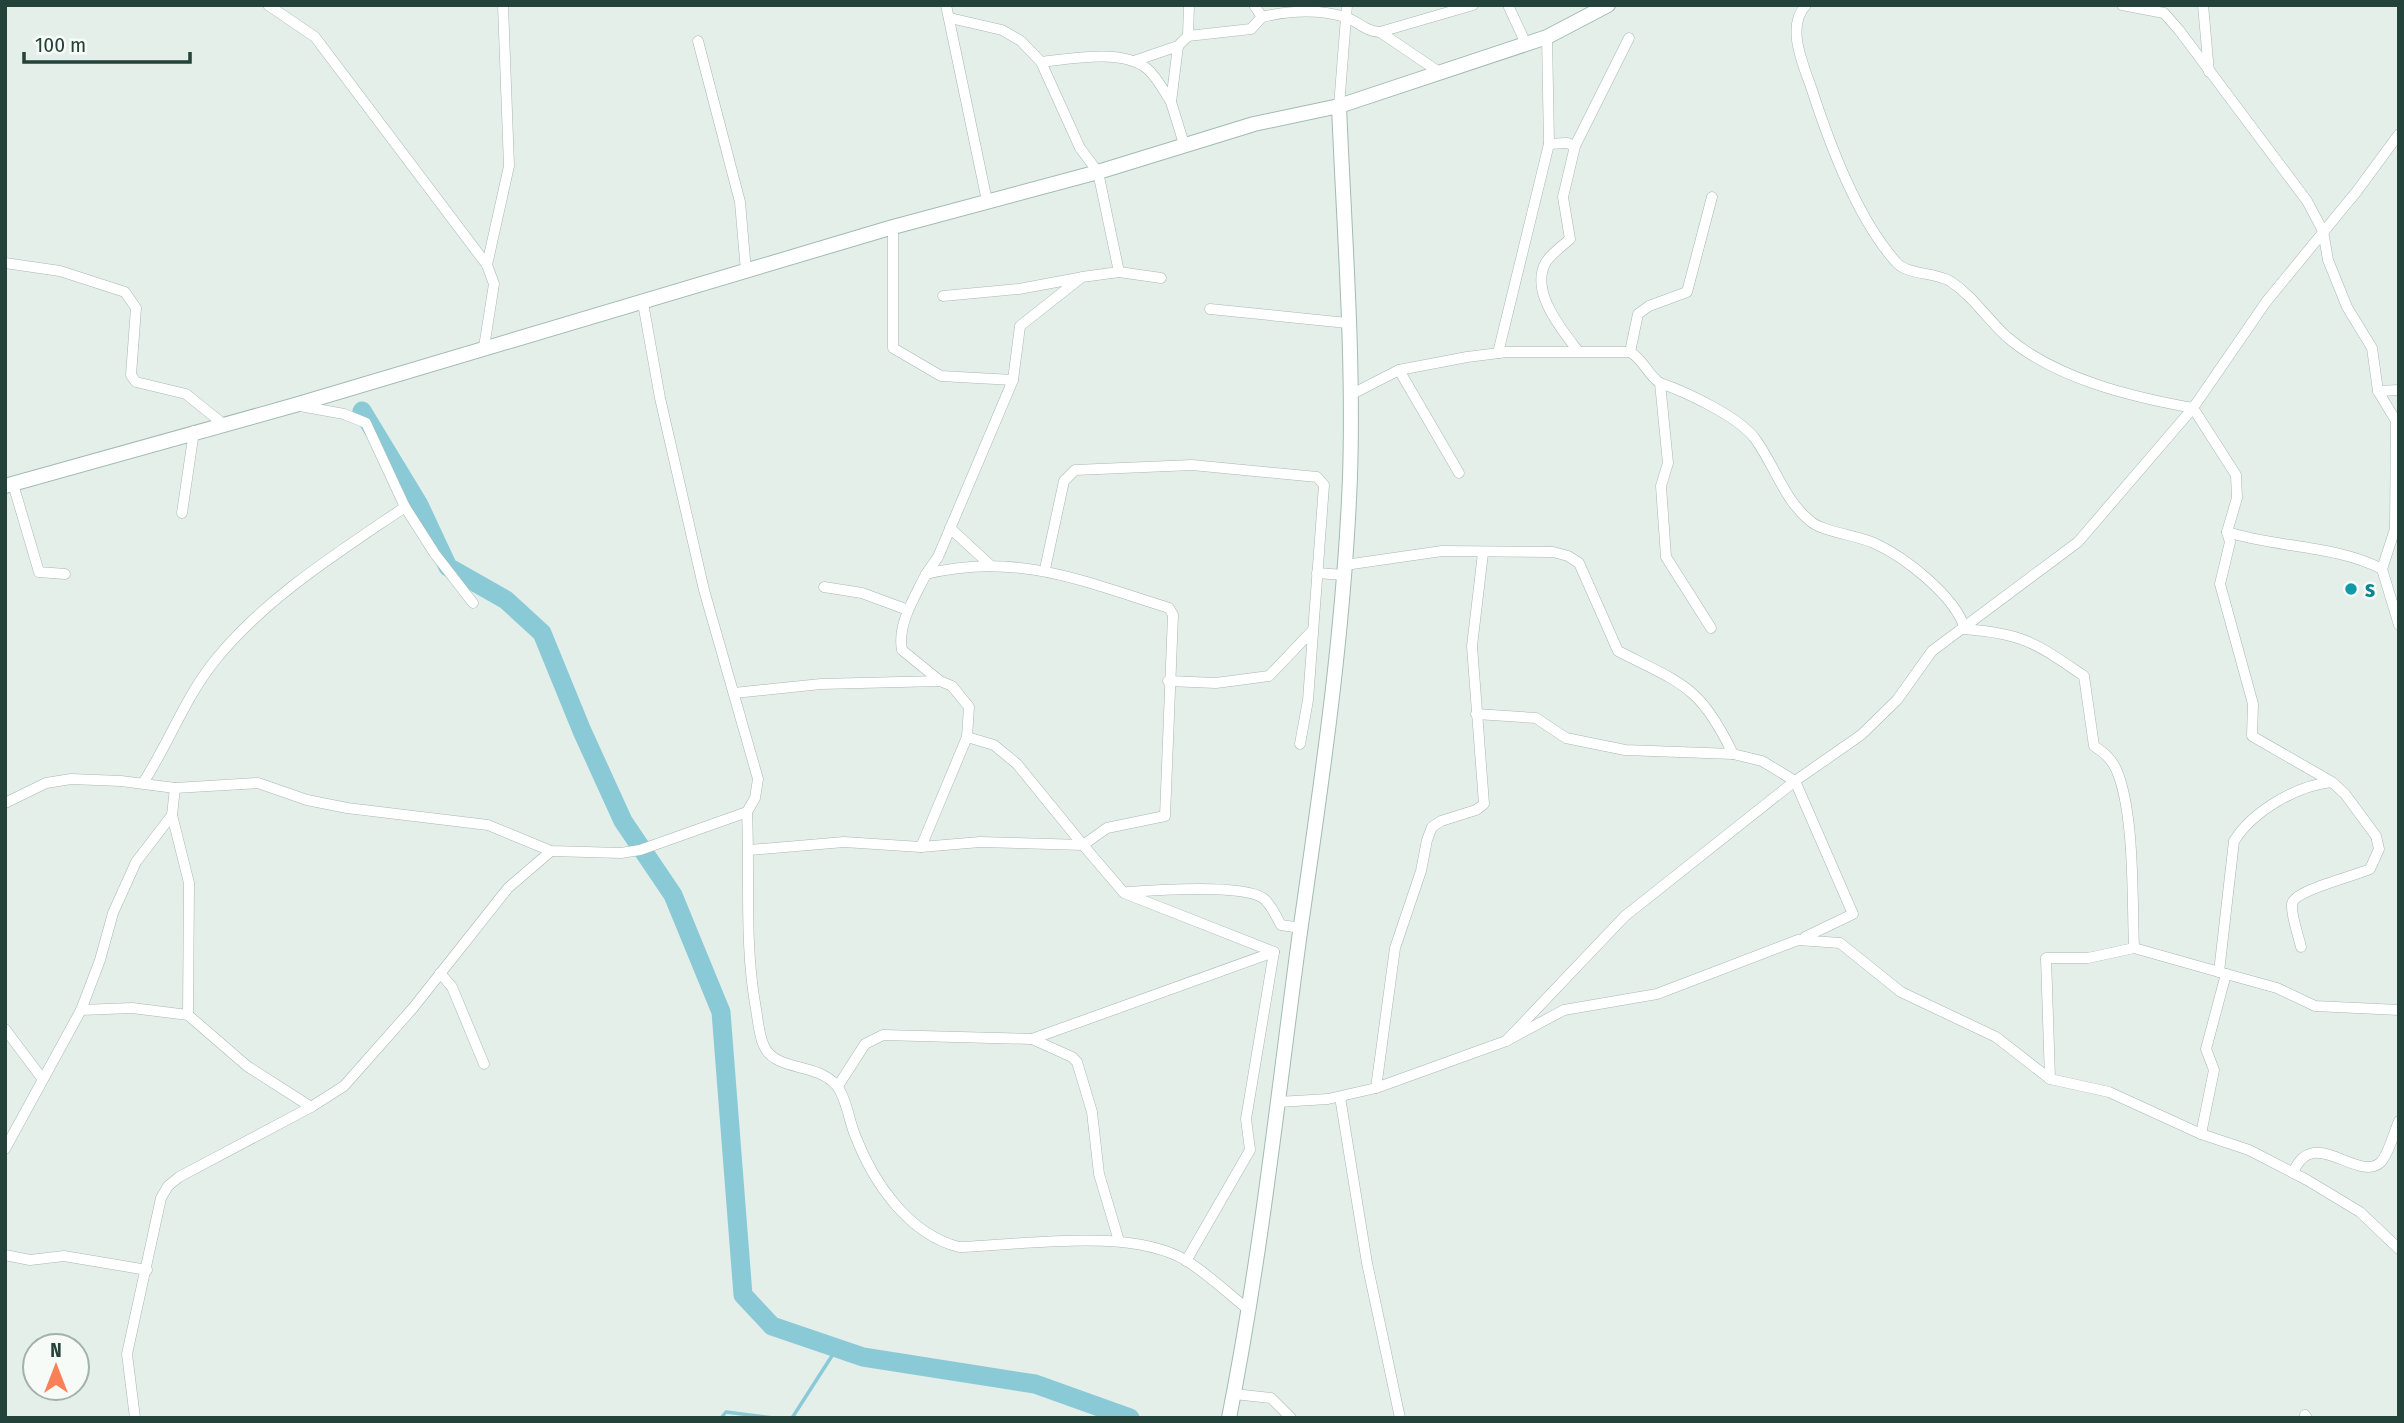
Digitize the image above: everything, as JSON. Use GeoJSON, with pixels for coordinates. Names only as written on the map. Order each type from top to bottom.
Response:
{"type":"FeatureCollection","features":[{"type":"Feature","properties":{"kind":"street"},"geometry":{"type":"LineString","coordinates":[[268,5],[315,37],[487,265],[494,284],[484,347]]}},
{"type":"Feature","properties":{"kind":"street"},"geometry":{"type":"LineString","coordinates":[[487,265],[509,166],[503,5]]}},
{"type":"Feature","properties":{"kind":"street"},"geometry":{"type":"LineString","coordinates":[[946,5],[987,201]]}},
{"type":"Feature","properties":{"kind":"street"},"geometry":{"type":"LineString","coordinates":[[1188,36],[1189,5]]}},
{"type":"Feature","properties":{"kind":"street"},"geometry":{"type":"LineString","coordinates":[[1254,5],[1262,17]]}},
{"type":"Feature","properties":{"kind":"street"},"geometry":{"type":"LineString","coordinates":[[1229,1418],[1251,1311],[1301,928],[1331,728],[1345,570],[1350,395],[1339,106],[1347,5]]}},
{"type":"Feature","properties":{"kind":"street"},"geometry":{"type":"LineString","coordinates":[[1133,61],[1178,46],[1188,36],[1251,29],[1262,17],[1289,11],[1346,17],[1369,31],[1380,32],[1473,5]]}},
{"type":"Feature","properties":{"kind":"street"},"geometry":{"type":"LineString","coordinates":[[1508,5],[1526,44]]}},
{"type":"Feature","properties":{"kind":"street"},"geometry":{"type":"LineString","coordinates":[[65,574],[39,572],[9,485],[222,423],[295,405],[893,227],[1098,172],[1254,124],[1339,106],[1547,37],[1608,5]]}},
{"type":"Feature","properties":{"kind":"street"},"geometry":{"type":"LineString","coordinates":[[1806,5],[1796,27],[1800,54],[1825,128],[1853,190],[1896,263],[1949,281],[1976,302],[2007,337],[2030,353],[2087,381],[2122,395],[2193,408],[2236,475],[2237,498],[2227,532],[2230,542],[2220,584],[2224,607],[2253,704],[2252,736],[2332,782],[2376,836],[2379,849],[2370,869],[2349,879],[2301,892],[2294,898],[2292,906],[2301,947]]}},
{"type":"Feature","properties":{"kind":"street"},"geometry":{"type":"LineString","coordinates":[[2122,5],[2164,13],[2307,201],[2323,231],[2333,272],[2347,307],[2372,348],[2378,391],[2396,421],[2398,469],[2395,529],[2382,569],[2399,625]]}},
{"type":"Feature","properties":{"kind":"street"},"geometry":{"type":"LineString","coordinates":[[2203,5],[2209,73]]}},
{"type":"Feature","properties":{"kind":"street"},"geometry":{"type":"LineString","coordinates":[[950,18],[1002,30],[1021,41],[1041,62],[1080,148],[1098,172],[1119,272]]}},
{"type":"Feature","properties":{"kind":"street"},"geometry":{"type":"LineString","coordinates":[[1380,32],[1439,72]]}},
{"type":"Feature","properties":{"kind":"street"},"geometry":{"type":"LineString","coordinates":[[1498,352],[1549,144],[1547,37]]}},
{"type":"Feature","properties":{"kind":"street"},"geometry":{"type":"LineString","coordinates":[[1578,351],[1556,323],[1541,278],[1546,262],[1570,239],[1563,197],[1575,146],[1629,38]]}},
{"type":"Feature","properties":{"kind":"street"},"geometry":{"type":"LineString","coordinates":[[698,41],[740,202],[746,271]]}},
{"type":"Feature","properties":{"kind":"street"},"geometry":{"type":"LineString","coordinates":[[1171,102],[1178,46]]}},
{"type":"Feature","properties":{"kind":"street"},"geometry":{"type":"LineString","coordinates":[[1041,62],[1100,55],[1133,61],[1146,67],[1171,102],[1184,144]]}},
{"type":"Feature","properties":{"kind":"street"},"geometry":{"type":"LineString","coordinates":[[1506,1041],[1625,916],[1795,781],[1861,735],[1897,701],[1932,651],[1965,629],[2078,542],[2193,408],[2266,302],[2399,134]]}},
{"type":"Feature","properties":{"kind":"street"},"geometry":{"type":"LineString","coordinates":[[1549,144],[1567,143],[1575,146]]}},
{"type":"Feature","properties":{"kind":"street"},"geometry":{"type":"LineString","coordinates":[[1630,352],[1638,314],[1649,306],[1688,292],[1712,197]]}},
{"type":"Feature","properties":{"kind":"street"},"geometry":{"type":"LineString","coordinates":[[893,227],[893,348],[941,376],[1013,380]]}},
{"type":"Feature","properties":{"kind":"street"},"geometry":{"type":"LineString","coordinates":[[5,262],[60,271],[125,292],[136,308],[131,374],[136,382],[186,394],[222,423]]}},
{"type":"Feature","properties":{"kind":"street"},"geometry":{"type":"LineString","coordinates":[[943,296],[1019,289],[1119,272],[1161,278]]}},
{"type":"Feature","properties":{"kind":"street"},"geometry":{"type":"LineString","coordinates":[[921,847],[967,737],[969,707],[952,686],[940,681],[902,650],[901,641],[908,610],[938,557],[1013,380],[1020,326],[1082,277]]}},
{"type":"Feature","properties":{"kind":"street"},"geometry":{"type":"LineString","coordinates":[[643,303],[660,398],[698,564],[758,779],[755,798],[747,812],[747,916],[750,962],[763,1045],[777,1060],[809,1068],[838,1086],[864,1158],[883,1188],[917,1228],[938,1242],[959,1247],[1119,1241],[1160,1250],[1186,1261],[1251,1311]]}},
{"type":"Feature","properties":{"kind":"street"},"geometry":{"type":"LineString","coordinates":[[1210,309],[1347,323]]}},
{"type":"Feature","properties":{"kind":"street"},"geometry":{"type":"LineString","coordinates":[[1350,395],[1399,370],[1498,352],[1630,352],[1640,358],[1649,375],[1660,383],[1742,426],[1755,438],[1786,491],[1810,522],[1874,543],[1906,561],[1960,612],[1965,629]]}},
{"type":"Feature","properties":{"kind":"street"},"geometry":{"type":"LineString","coordinates":[[1399,370],[1459,473]]}},
{"type":"Feature","properties":{"kind":"street"},"geometry":{"type":"LineString","coordinates":[[1660,383],[1668,463],[1661,486],[1666,557],[1711,628]]}},
{"type":"Feature","properties":{"kind":"street"},"geometry":{"type":"LineString","coordinates":[[2378,391],[2399,390]]}},
{"type":"Feature","properties":{"kind":"street"},"geometry":{"type":"LineString","coordinates":[[295,405],[344,414],[366,423],[405,507],[435,554],[473,603]]}},
{"type":"Feature","properties":{"kind":"street"},"geometry":{"type":"LineString","coordinates":[[182,513],[194,431]]}},
{"type":"Feature","properties":{"kind":"street"},"geometry":{"type":"LineString","coordinates":[[1045,569],[1063,481],[1068,473],[1075,470],[1192,465],[1317,477],[1324,485],[1308,700],[1300,744]]}},
{"type":"Feature","properties":{"kind":"street"},"geometry":{"type":"LineString","coordinates":[[143,783],[216,659],[313,570],[405,507]]}},
{"type":"Feature","properties":{"kind":"street"},"geometry":{"type":"LineString","coordinates":[[950,528],[990,565]]}},
{"type":"Feature","properties":{"kind":"street"},"geometry":{"type":"LineString","coordinates":[[2227,532],[2257,541],[2349,555],[2382,569]]}},
{"type":"Feature","properties":{"kind":"street"},"geometry":{"type":"LineString","coordinates":[[1317,573],[1442,551],[1553,552],[1568,556],[1579,563],[1618,651],[1666,675],[1701,699],[1733,754]]}},
{"type":"Feature","properties":{"kind":"street"},"geometry":{"type":"LineString","coordinates":[[1376,1088],[1395,948],[1421,871],[1427,840],[1432,827],[1441,821],[1476,810],[1484,804],[1472,646],[1483,553]]}},
{"type":"Feature","properties":{"kind":"street"},"geometry":{"type":"LineString","coordinates":[[749,850],[845,842],[921,847],[980,842],[1083,845],[1107,828],[1165,816],[1172,615],[1169,608],[1045,569],[990,565],[926,574]]}},
{"type":"Feature","properties":{"kind":"street"},"geometry":{"type":"LineString","coordinates":[[824,587],[862,593],[908,610]]}},
{"type":"Feature","properties":{"kind":"street"},"geometry":{"type":"LineString","coordinates":[[1965,629],[2004,632],[2031,640],[2084,676],[2094,746],[2107,755],[2116,769],[2123,793],[2130,856],[2134,948]]}},
{"type":"Feature","properties":{"kind":"street"},"geometry":{"type":"LineString","coordinates":[[1168,681],[1216,683],[1269,676],[1312,631]]}},
{"type":"Feature","properties":{"kind":"street"},"geometry":{"type":"LineString","coordinates":[[734,693],[821,684],[940,681]]}},
{"type":"Feature","properties":{"kind":"street"},"geometry":{"type":"LineString","coordinates":[[1278,1102],[1340,1097],[1376,1088],[1506,1041],[1564,1010],[1657,994],[1798,940],[1853,914],[1795,781],[1762,761],[1733,754],[1625,750],[1566,738],[1536,718],[1476,715]]}},
{"type":"Feature","properties":{"kind":"street"},"geometry":{"type":"LineString","coordinates":[[967,737],[993,745],[1017,764],[1124,893],[1274,952]]}},
{"type":"Feature","properties":{"kind":"street"},"geometry":{"type":"LineString","coordinates":[[5,803],[46,783],[71,779],[143,783],[175,789],[258,783],[307,800],[347,808],[488,825],[551,851],[621,853],[640,850],[747,812]]}},
{"type":"Feature","properties":{"kind":"street"},"geometry":{"type":"LineString","coordinates":[[2201,1134],[2214,1070],[2206,1049],[2222,973],[2234,841],[2271,807],[2292,794],[2314,784],[2332,782]]}},
{"type":"Feature","properties":{"kind":"street"},"geometry":{"type":"LineString","coordinates":[[175,789],[172,815],[189,883],[188,1015]]}},
{"type":"Feature","properties":{"kind":"street"},"geometry":{"type":"LineString","coordinates":[[5,1149],[41,1077],[81,1010],[100,960],[113,914],[136,862],[172,815]]}},
{"type":"Feature","properties":{"kind":"street"},"geometry":{"type":"LineString","coordinates":[[135,1418],[127,1354],[161,1198],[168,1186],[179,1177],[311,1107],[344,1086],[508,888],[551,851]]}},
{"type":"Feature","properties":{"kind":"street"},"geometry":{"type":"LineString","coordinates":[[1124,893],[1202,890],[1252,894],[1267,901],[1281,925],[1301,928]]}},
{"type":"Feature","properties":{"kind":"street"},"geometry":{"type":"LineString","coordinates":[[1798,940],[1840,943],[1855,952],[1874,972],[1900,992],[1996,1037],[2050,1079],[2109,1092],[2201,1134],[2249,1150],[2360,1212],[2399,1249]]}},
{"type":"Feature","properties":{"kind":"street"},"geometry":{"type":"LineString","coordinates":[[2050,1079],[2046,958],[2088,958],[2134,948],[2277,988],[2315,1006],[2399,1010]]}},
{"type":"Feature","properties":{"kind":"street"},"geometry":{"type":"LineString","coordinates":[[838,1086],[865,1044],[873,1038],[883,1035],[1032,1039],[1274,952]]}},
{"type":"Feature","properties":{"kind":"street"},"geometry":{"type":"LineString","coordinates":[[1186,1261],[1250,1150],[1246,1119],[1274,952]]}},
{"type":"Feature","properties":{"kind":"street"},"geometry":{"type":"LineString","coordinates":[[440,973],[452,987],[484,1064]]}},
{"type":"Feature","properties":{"kind":"street"},"geometry":{"type":"LineString","coordinates":[[81,1010],[132,1008],[188,1015],[247,1066],[311,1107]]}},
{"type":"Feature","properties":{"kind":"street"},"geometry":{"type":"LineString","coordinates":[[5,1029],[41,1077]]}},
{"type":"Feature","properties":{"kind":"street"},"geometry":{"type":"LineString","coordinates":[[1032,1039],[1077,1062],[1092,1112],[1099,1174],[1119,1241]]}},
{"type":"Feature","properties":{"kind":"street"},"geometry":{"type":"LineString","coordinates":[[1340,1097],[1367,1263],[1400,1418]]}},
{"type":"Feature","properties":{"kind":"street"},"geometry":{"type":"LineString","coordinates":[[2293,1173],[2298,1160],[2306,1154],[2319,1153],[2375,1165],[2382,1161],[2399,1121]]}},
{"type":"Feature","properties":{"kind":"street"},"geometry":{"type":"LineString","coordinates":[[5,1255],[30,1261],[56,1255],[147,1270]]}},
{"type":"Feature","properties":{"kind":"street"},"geometry":{"type":"LineString","coordinates":[[1234,1394],[1271,1398],[1292,1418]]}},
{"type":"Feature","properties":{"kind":"waterway"},"geometry":{"type":"LineString","coordinates":[[362,411],[419,505],[448,567],[506,600],[542,633],[623,821],[673,895],[721,1012],[743,1295],[772,1326],[863,1357],[1035,1384],[1130,1418]]}},
{"type":"Feature","properties":{"kind":"waterway"},"geometry":{"type":"LineString","coordinates":[[792,1418],[837,1348]]}},
{"type":"Feature","properties":{"kind":"waterway"},"geometry":{"type":"LineString","coordinates":[[721,1418],[726,1412],[773,1418]]}},
{"type":"Feature","properties":{"kind":"place","name":"s"},"geometry":{"type":"Point","coordinates":[2351,589]}}]}
